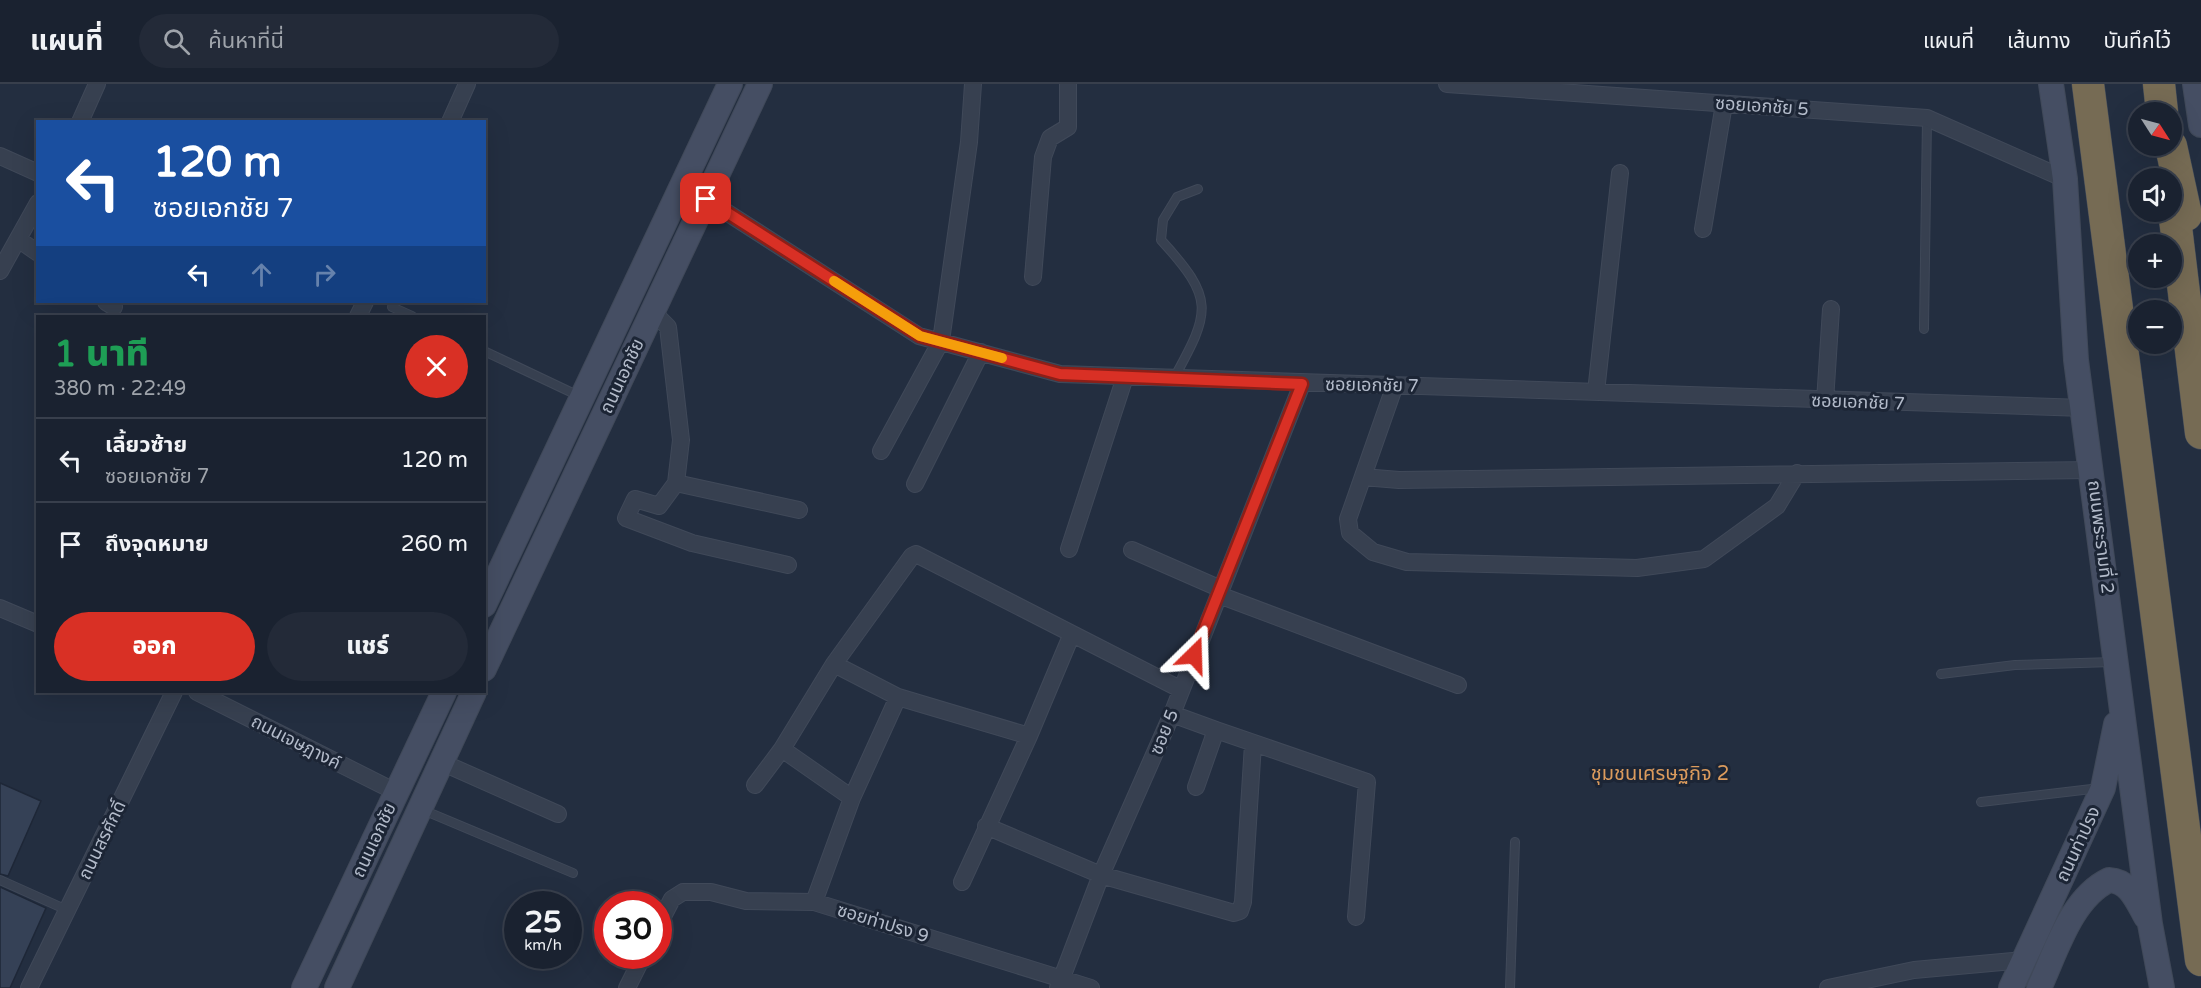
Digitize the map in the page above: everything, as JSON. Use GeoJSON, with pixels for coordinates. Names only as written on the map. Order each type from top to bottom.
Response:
{"type":"FeatureCollection","features":[{"type":"Feature","properties":{"kind":"highway"},"geometry":{"type":"LineString","coordinates":[[2088,84],[2201,960]]}},
{"type":"Feature","properties":{"kind":"highway"},"geometry":{"type":"LineString","coordinates":[[2173,156],[2201,286]]}},
{"type":"Feature","properties":{"kind":"highway"},"geometry":{"type":"LineString","coordinates":[[2175,222],[2201,434]]}},
{"type":"Feature","properties":{"kind":"main road","name":"ถนนเอกชัย"},"geometry":{"type":"LineString","coordinates":[[486,601],[730,84]]}},
{"type":"Feature","properties":{"kind":"main road","name":"ถนนเอกชัย"},"geometry":{"type":"LineString","coordinates":[[486,665],[760,84]]}},
{"type":"Feature","properties":{"kind":"main road","name":"ถนนพระรามที่ 2"},"geometry":{"type":"LineString","coordinates":[[2051,84],[2065,179],[2076,360],[2151,924],[2162,988]]}},
{"type":"Feature","properties":{"kind":"main road"},"geometry":{"type":"LineString","coordinates":[[2195,84],[2201,125]]}},
{"type":"Feature","properties":{"kind":"main road","name":"ถนนท่าปรง"},"geometry":{"type":"LineString","coordinates":[[2011,988],[2103,788],[2113,749],[2120,692]]}},
{"type":"Feature","properties":{"kind":"main road","name":"ถนนเอกชัย"},"geometry":{"type":"LineString","coordinates":[[304,988],[444,693]]}},
{"type":"Feature","properties":{"kind":"main road","name":"ถนนเอกชัย"},"geometry":{"type":"LineString","coordinates":[[337,988],[474,693]]}},
{"type":"Feature","properties":{"kind":"main road","name":"ถนนท่าปรง"},"geometry":{"type":"LineString","coordinates":[[2039,988],[2075,914],[2088,894],[2099,885],[2109,880],[2124,884],[2133,893],[2151,924]]}},
{"type":"Feature","properties":{"kind":"street"},"geometry":{"type":"LineString","coordinates":[[81,120],[97,84]]}},
{"type":"Feature","properties":{"kind":"street"},"geometry":{"type":"LineString","coordinates":[[451,120],[467,84]]}},
{"type":"Feature","properties":{"kind":"street"},"geometry":{"type":"LineString","coordinates":[[881,451],[941,341],[969,142],[973,84]]}},
{"type":"Feature","properties":{"kind":"street"},"geometry":{"type":"LineString","coordinates":[[1033,277],[1043,157],[1050,138],[1068,127],[1068,84]]}},
{"type":"Feature","properties":{"kind":"street","name":"ซอยเอกชัย 5"},"geometry":{"type":"LineString","coordinates":[[1447,84],[1615,90],[1724,104],[1927,118],[2065,179]]}},
{"type":"Feature","properties":{"kind":"street"},"geometry":{"type":"LineString","coordinates":[[1703,229],[1724,104]]}},
{"type":"Feature","properties":{"kind":"street"},"geometry":{"type":"LineString","coordinates":[[0,156],[36,172]]}},
{"type":"Feature","properties":{"kind":"street"},"geometry":{"type":"LineString","coordinates":[[1596,392],[1620,173]]}},
{"type":"Feature","properties":{"kind":"street","name":"ซอยเอกชัย 7"},"geometry":{"type":"LineString","coordinates":[[706,199],[920,336],[1060,374],[1302,384],[1395,385],[2084,408]]}},
{"type":"Feature","properties":{"kind":"street"},"geometry":{"type":"LineString","coordinates":[[0,271],[36,207]]}},
{"type":"Feature","properties":{"kind":"street"},"geometry":{"type":"LineString","coordinates":[[18,239],[36,252]]}},
{"type":"Feature","properties":{"kind":"street"},"geometry":{"type":"LineString","coordinates":[[1826,401],[1831,309]]}},
{"type":"Feature","properties":{"kind":"street"},"geometry":{"type":"LineString","coordinates":[[653,312],[668,327],[681,440],[676,483],[658,506],[635,499],[626,518],[692,543],[788,565]]}},
{"type":"Feature","properties":{"kind":"street"},"geometry":{"type":"LineString","coordinates":[[915,484],[981,352]]}},
{"type":"Feature","properties":{"kind":"street"},"geometry":{"type":"LineString","coordinates":[[1069,549],[1125,377]]}},
{"type":"Feature","properties":{"kind":"street","name":"ซอย 5"},"geometry":{"type":"LineString","coordinates":[[1060,983],[1101,874],[1136,800],[1172,714],[1302,384]]}},
{"type":"Feature","properties":{"kind":"street"},"geometry":{"type":"LineString","coordinates":[[1395,385],[1348,519],[1350,533],[1373,552],[1407,562],[1637,568],[1704,559],[1777,506],[1797,472]]}},
{"type":"Feature","properties":{"kind":"street"},"geometry":{"type":"LineString","coordinates":[[1363,477],[1399,480],[1797,472],[2092,470]]}},
{"type":"Feature","properties":{"kind":"street"},"geometry":{"type":"LineString","coordinates":[[676,483],[799,510]]}},
{"type":"Feature","properties":{"kind":"street"},"geometry":{"type":"LineString","coordinates":[[1132,550],[1220,592],[1458,685]]}},
{"type":"Feature","properties":{"kind":"street"},"geometry":{"type":"LineString","coordinates":[[755,785],[782,749],[834,664],[912,556],[916,554],[1071,636],[1180,689]]}},
{"type":"Feature","properties":{"kind":"street"},"geometry":{"type":"LineString","coordinates":[[0,608],[36,623]]}},
{"type":"Feature","properties":{"kind":"street"},"geometry":{"type":"LineString","coordinates":[[963,882],[1071,636]]}},
{"type":"Feature","properties":{"kind":"street"},"geometry":{"type":"LineString","coordinates":[[834,664],[898,697],[1029,736]]}},
{"type":"Feature","properties":{"kind":"street","name":"ถนนสรศักดิ์"},"geometry":{"type":"LineString","coordinates":[[29,988],[174,693]]}},
{"type":"Feature","properties":{"kind":"street","name":"ถนนเจษฎางค์"},"geometry":{"type":"LineString","coordinates":[[198,693],[396,792]]}},
{"type":"Feature","properties":{"kind":"street"},"geometry":{"type":"LineString","coordinates":[[814,902],[852,798],[898,697]]}},
{"type":"Feature","properties":{"kind":"street"},"geometry":{"type":"LineString","coordinates":[[1172,714],[1367,782],[1356,916]]}},
{"type":"Feature","properties":{"kind":"street"},"geometry":{"type":"LineString","coordinates":[[1196,787],[1215,730]]}},
{"type":"Feature","properties":{"kind":"street"},"geometry":{"type":"LineString","coordinates":[[986,826],[1101,874],[1234,914],[1240,911],[1243,902],[1253,744]]}},
{"type":"Feature","properties":{"kind":"street"},"geometry":{"type":"LineString","coordinates":[[782,749],[852,798]]}},
{"type":"Feature","properties":{"kind":"street"},"geometry":{"type":"LineString","coordinates":[[441,762],[558,814]]}},
{"type":"Feature","properties":{"kind":"street","name":"ซอยท่าปรง 9"},"geometry":{"type":"LineString","coordinates":[[672,899],[683,892],[694,891],[746,901],[814,902],[1060,983],[1091,988]]}},
{"type":"Feature","properties":{"kind":"street"},"geometry":{"type":"LineString","coordinates":[[1828,988],[1914,970],[2024,960]]}},
{"type":"Feature","properties":{"kind":"street"},"geometry":{"type":"LineString","coordinates":[[627,988],[637,969]]}},
{"type":"Feature","properties":{"kind":"lane"},"geometry":{"type":"LineString","coordinates":[[1924,329],[1927,118]]}},
{"type":"Feature","properties":{"kind":"lane"},"geometry":{"type":"LineString","coordinates":[[1173,379],[1192,345],[1203,316],[1200,291],[1178,258],[1161,240],[1162,219],[1176,196],[1198,189]]}},
{"type":"Feature","properties":{"kind":"lane"},"geometry":{"type":"LineString","coordinates":[[392,307],[410,315]]}},
{"type":"Feature","properties":{"kind":"lane"},"geometry":{"type":"LineString","coordinates":[[486,352],[582,398]]}},
{"type":"Feature","properties":{"kind":"lane"},"geometry":{"type":"LineString","coordinates":[[1941,674],[2015,665],[2117,662]]}},
{"type":"Feature","properties":{"kind":"lane"},"geometry":{"type":"LineString","coordinates":[[1981,802],[2103,788]]}},
{"type":"Feature","properties":{"kind":"lane"},"geometry":{"type":"LineString","coordinates":[[419,809],[573,873]]}},
{"type":"Feature","properties":{"kind":"lane"},"geometry":{"type":"LineString","coordinates":[[1510,988],[1515,842]]}},
{"type":"Feature","properties":{"kind":"lane"},"geometry":{"type":"LineString","coordinates":[[0,880],[67,910]]}},
{"type":"Feature","properties":{"kind":"building"},"geometry":{"type":"Polygon","coordinates":[[[0,783],[41,801],[8,876],[0,874],[0,783]]]}},
{"type":"Feature","properties":{"kind":"building"},"geometry":{"type":"Polygon","coordinates":[[[0,887],[46,908],[10,988],[0,988],[0,887]]]}},
{"type":"Feature","properties":{"kind":"slow traffic"},"geometry":{"type":"LineString","coordinates":[[834,281],[920,336],[1002,358]]}},
{"type":"Feature","properties":{"kind":"district","name":"ชุมชนเศรษฐกิจ 2"},"geometry":{"type":"Point","coordinates":[1660,774]}},
{"type":"Feature","properties":{"kind":"route"},"geometry":{"type":"LineString","coordinates":[[706,199],[920,336],[1060,374],[1302,384],[1194,655]]}}]}
